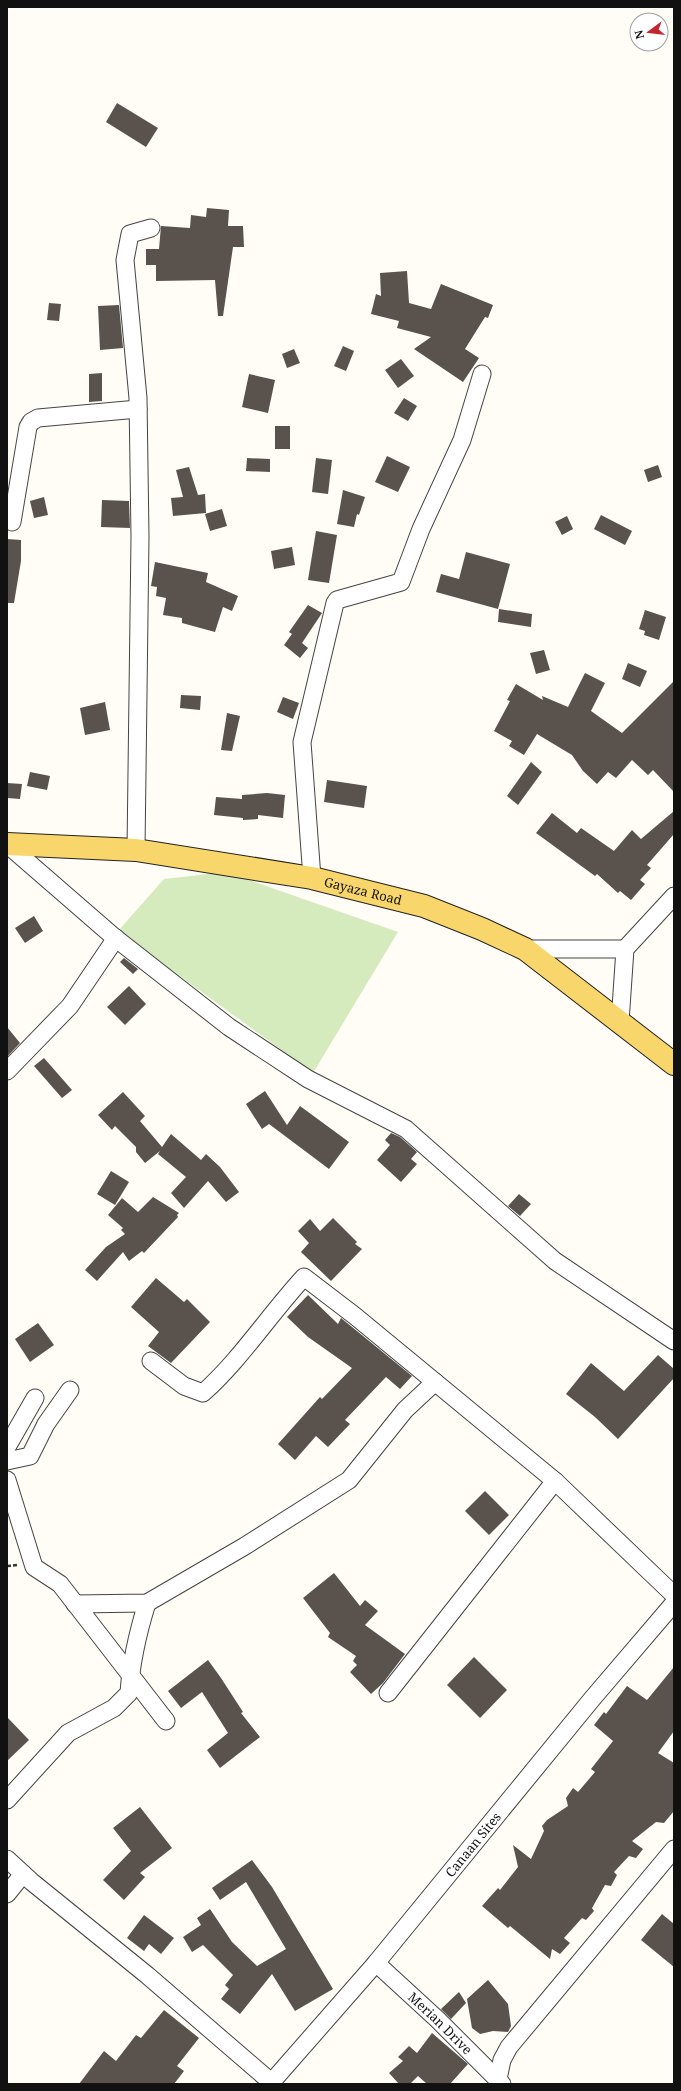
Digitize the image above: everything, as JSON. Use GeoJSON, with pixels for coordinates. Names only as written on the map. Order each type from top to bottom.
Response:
{"type":"FeatureCollection","features":[{"type":"Feature","properties":{"kind":"main road","name":"Gayaza Road"},"geometry":{"type":"LineString","coordinates":[[8,844],[136,850],[312,878],[424,906],[482,929],[525,949],[674,1064]]}},
{"type":"Feature","properties":{"kind":"street"},"geometry":{"type":"LineString","coordinates":[[136,850],[140,536],[138,408],[125,260],[130,234],[151,228]]}},
{"type":"Feature","properties":{"kind":"street"},"geometry":{"type":"LineString","coordinates":[[312,878],[302,742],[335,603],[337,600],[401,582],[421,529],[462,440],[482,374]]}},
{"type":"Feature","properties":{"kind":"street"},"geometry":{"type":"LineString","coordinates":[[12,522],[28,427],[32,422],[38,418],[138,408]]}},
{"type":"Feature","properties":{"kind":"street"},"geometry":{"type":"LineString","coordinates":[[8,844],[116,938],[229,1027],[308,1079],[406,1128],[555,1261],[674,1340]]}},
{"type":"Feature","properties":{"kind":"street"},"geometry":{"type":"LineString","coordinates":[[620,1022],[625,949],[674,896]]}},
{"type":"Feature","properties":{"kind":"street"},"geometry":{"type":"LineString","coordinates":[[7,1071],[70,1006],[116,938]]}},
{"type":"Feature","properties":{"kind":"street"},"geometry":{"type":"LineString","coordinates":[[525,949],[625,949]]}},
{"type":"Feature","properties":{"kind":"street"},"geometry":{"type":"LineString","coordinates":[[151,1361],[184,1386],[203,1393],[220,1378],[279,1304],[304,1277],[355,1316],[555,1481],[674,1595]]}},
{"type":"Feature","properties":{"kind":"street"},"geometry":{"type":"LineString","coordinates":[[75,1604],[147,1603],[245,1546],[349,1480],[405,1410],[435,1382]]}},
{"type":"Feature","properties":{"kind":"street"},"geometry":{"type":"LineString","coordinates":[[7,1460],[30,1456],[46,1424],[70,1390]]}},
{"type":"Feature","properties":{"kind":"street"},"geometry":{"type":"LineString","coordinates":[[7,1447],[35,1398]]}},
{"type":"Feature","properties":{"kind":"street"},"geometry":{"type":"LineString","coordinates":[[7,1481],[33,1566],[60,1584],[166,1721]]}},
{"type":"Feature","properties":{"kind":"street"},"geometry":{"type":"LineString","coordinates":[[388,1693],[555,1481]]}},
{"type":"Feature","properties":{"kind":"street"},"geometry":{"type":"LineString","coordinates":[[7,1800],[68,1733],[114,1708],[129,1693],[130,1675],[138,1632],[147,1603]]}},
{"type":"Feature","properties":{"kind":"street","name":"Canaan Sites"},"geometry":{"type":"LineString","coordinates":[[270,2083],[376,1963],[592,1699],[674,1603]]}},
{"type":"Feature","properties":{"kind":"street"},"geometry":{"type":"LineString","coordinates":[[500,2081],[502,2060],[509,2047],[674,1849]]}},
{"type":"Feature","properties":{"kind":"street"},"geometry":{"type":"LineString","coordinates":[[7,1859],[23,1874],[147,1975],[270,2083]]}},
{"type":"Feature","properties":{"kind":"street"},"geometry":{"type":"LineString","coordinates":[[7,1894],[23,1874]]}},
{"type":"Feature","properties":{"kind":"street","name":"Merian Drive"},"geometry":{"type":"LineString","coordinates":[[376,1963],[437,2019],[500,2081]]}},
{"type":"Feature","properties":{"kind":"green space"},"geometry":{"type":"Polygon","coordinates":[[[226,872],[398,932],[313,1073],[118,931],[164,879],[226,872]]]}},
{"type":"Feature","properties":{"kind":"building"},"geometry":{"type":"Polygon","coordinates":[[[117,103],[158,128],[146,147],[106,122],[117,103]]]}},
{"type":"Feature","properties":{"kind":"building"},"geometry":{"type":"Polygon","coordinates":[[[207,208],[229,210],[228,226],[243,226],[244,247],[233,247],[223,316],[218,316],[215,280],[156,281],[156,265],[146,265],[146,249],[159,249],[161,226],[190,228],[191,215],[206,217],[207,208]]]}},
{"type":"Feature","properties":{"kind":"building"},"geometry":{"type":"Polygon","coordinates":[[[407,271],[409,303],[431,309],[441,284],[493,305],[488,318],[485,317],[465,349],[479,358],[463,382],[414,349],[431,337],[397,328],[399,321],[371,314],[376,294],[381,296],[380,273],[407,271]]]}},
{"type":"Feature","properties":{"kind":"building"},"geometry":{"type":"Polygon","coordinates":[[[49,303],[61,304],[59,321],[47,320],[49,303]]]}},
{"type":"Feature","properties":{"kind":"building"},"geometry":{"type":"Polygon","coordinates":[[[119,305],[123,348],[100,350],[98,306],[119,305]]]}},
{"type":"Feature","properties":{"kind":"building"},"geometry":{"type":"Polygon","coordinates":[[[343,346],[354,351],[346,371],[334,366],[343,346]]]}},
{"type":"Feature","properties":{"kind":"building"},"geometry":{"type":"Polygon","coordinates":[[[294,349],[300,363],[287,368],[282,354],[294,349]]]}},
{"type":"Feature","properties":{"kind":"building"},"geometry":{"type":"Polygon","coordinates":[[[401,359],[414,376],[398,388],[385,370],[401,359]]]}},
{"type":"Feature","properties":{"kind":"building"},"geometry":{"type":"Polygon","coordinates":[[[102,373],[102,401],[89,402],[89,374],[102,373]]]}},
{"type":"Feature","properties":{"kind":"building"},"geometry":{"type":"Polygon","coordinates":[[[249,374],[275,380],[268,413],[242,407],[249,374]]]}},
{"type":"Feature","properties":{"kind":"building"},"geometry":{"type":"Polygon","coordinates":[[[404,398],[417,406],[408,421],[394,413],[404,398]]]}},
{"type":"Feature","properties":{"kind":"building"},"geometry":{"type":"Polygon","coordinates":[[[275,426],[290,426],[290,449],[275,449],[275,426]]]}},
{"type":"Feature","properties":{"kind":"building"},"geometry":{"type":"Polygon","coordinates":[[[387,456],[410,467],[398,492],[375,482],[387,456]]]}},
{"type":"Feature","properties":{"kind":"building"},"geometry":{"type":"Polygon","coordinates":[[[247,458],[270,459],[270,472],[246,471],[247,458]]]}},
{"type":"Feature","properties":{"kind":"building"},"geometry":{"type":"Polygon","coordinates":[[[316,458],[332,460],[328,494],[312,492],[316,458]]]}},
{"type":"Feature","properties":{"kind":"building"},"geometry":{"type":"Polygon","coordinates":[[[658,465],[662,477],[648,482],[644,470],[658,465]]]}},
{"type":"Feature","properties":{"kind":"building"},"geometry":{"type":"Polygon","coordinates":[[[189,467],[198,495],[205,494],[206,513],[173,516],[171,498],[183,497],[176,470],[189,467]]]}},
{"type":"Feature","properties":{"kind":"building"},"geometry":{"type":"Polygon","coordinates":[[[343,490],[365,497],[359,515],[357,514],[354,527],[337,524],[343,490]]]}},
{"type":"Feature","properties":{"kind":"building"},"geometry":{"type":"Polygon","coordinates":[[[44,497],[48,515],[34,518],[30,501],[44,497]]]}},
{"type":"Feature","properties":{"kind":"building"},"geometry":{"type":"Polygon","coordinates":[[[102,500],[129,501],[130,528],[101,527],[102,500]]]}},
{"type":"Feature","properties":{"kind":"building"},"geometry":{"type":"Polygon","coordinates":[[[222,509],[227,526],[210,531],[205,514],[222,509]]]}},
{"type":"Feature","properties":{"kind":"building"},"geometry":{"type":"Polygon","coordinates":[[[601,515],[632,531],[625,545],[594,529],[601,515]]]}},
{"type":"Feature","properties":{"kind":"building"},"geometry":{"type":"Polygon","coordinates":[[[567,516],[573,529],[562,535],[555,522],[567,516]]]}},
{"type":"Feature","properties":{"kind":"building"},"geometry":{"type":"Polygon","coordinates":[[[316,531],[337,535],[329,583],[308,580],[316,531]]]}},
{"type":"Feature","properties":{"kind":"building"},"geometry":{"type":"Polygon","coordinates":[[[7,539],[21,540],[21,561],[14,603],[7,603],[7,539]]]}},
{"type":"Feature","properties":{"kind":"building"},"geometry":{"type":"Polygon","coordinates":[[[292,547],[295,565],[274,569],[271,551],[292,547]]]}},
{"type":"Feature","properties":{"kind":"building"},"geometry":{"type":"Polygon","coordinates":[[[466,552],[510,564],[498,609],[436,592],[441,574],[459,579],[466,552]]]}},
{"type":"Feature","properties":{"kind":"building"},"geometry":{"type":"Polygon","coordinates":[[[155,562],[208,573],[206,582],[238,596],[232,611],[223,607],[215,632],[182,623],[182,618],[163,615],[166,598],[156,596],[157,587],[151,586],[155,562]]]}},
{"type":"Feature","properties":{"kind":"building"},"geometry":{"type":"Polygon","coordinates":[[[308,605],[322,613],[302,643],[308,648],[300,658],[284,645],[292,634],[289,632],[308,605]]]}},
{"type":"Feature","properties":{"kind":"building"},"geometry":{"type":"Polygon","coordinates":[[[499,609],[532,614],[531,627],[498,622],[499,609]]]}},
{"type":"Feature","properties":{"kind":"building"},"geometry":{"type":"Polygon","coordinates":[[[645,610],[666,617],[659,640],[644,635],[645,631],[639,629],[645,610]]]}},
{"type":"Feature","properties":{"kind":"building"},"geometry":{"type":"Polygon","coordinates":[[[544,650],[550,670],[536,674],[530,653],[544,650]]]}},
{"type":"Feature","properties":{"kind":"building"},"geometry":{"type":"Polygon","coordinates":[[[628,663],[647,671],[640,687],[622,679],[628,663]]]}},
{"type":"Feature","properties":{"kind":"building"},"geometry":{"type":"Polygon","coordinates":[[[585,673],[605,683],[591,711],[622,733],[674,681],[674,792],[653,770],[648,775],[632,760],[616,778],[608,772],[597,784],[583,771],[572,755],[537,734],[524,755],[509,746],[512,741],[494,731],[510,701],[507,700],[516,684],[543,700],[542,696],[568,707],[585,673]]]}},
{"type":"Feature","properties":{"kind":"building"},"geometry":{"type":"Polygon","coordinates":[[[181,695],[201,696],[200,710],[180,708],[181,695]]]}},
{"type":"Feature","properties":{"kind":"building"},"geometry":{"type":"Polygon","coordinates":[[[283,697],[299,703],[293,719],[277,712],[283,697]]]}},
{"type":"Feature","properties":{"kind":"building"},"geometry":{"type":"Polygon","coordinates":[[[105,702],[110,730],[85,735],[80,708],[105,702]]]}},
{"type":"Feature","properties":{"kind":"building"},"geometry":{"type":"Polygon","coordinates":[[[227,713],[240,716],[232,751],[221,750],[227,713]]]}},
{"type":"Feature","properties":{"kind":"building"},"geometry":{"type":"Polygon","coordinates":[[[531,762],[542,772],[518,805],[507,796],[531,762]]]}},
{"type":"Feature","properties":{"kind":"building"},"geometry":{"type":"Polygon","coordinates":[[[30,772],[50,776],[47,790],[27,786],[30,772]]]}},
{"type":"Feature","properties":{"kind":"building"},"geometry":{"type":"Polygon","coordinates":[[[327,780],[367,786],[364,808],[324,802],[327,780]]]}},
{"type":"Feature","properties":{"kind":"building"},"geometry":{"type":"Polygon","coordinates":[[[7,783],[22,784],[20,799],[7,798],[7,783]]]}},
{"type":"Feature","properties":{"kind":"building"},"geometry":{"type":"Polygon","coordinates":[[[267,793],[285,795],[283,818],[258,815],[258,819],[243,820],[243,818],[214,815],[216,797],[242,799],[242,795],[267,793]]]}},
{"type":"Feature","properties":{"kind":"building"},"geometry":{"type":"Polygon","coordinates":[[[674,811],[674,834],[647,865],[651,868],[640,880],[645,884],[631,900],[620,891],[618,893],[597,874],[595,876],[536,833],[552,813],[577,833],[581,828],[614,851],[632,830],[641,839],[674,811]]]}},
{"type":"Feature","properties":{"kind":"building"},"geometry":{"type":"Polygon","coordinates":[[[34,916],[43,931],[25,943],[15,928],[34,916]]]}},
{"type":"Feature","properties":{"kind":"building"},"geometry":{"type":"Polygon","coordinates":[[[124,958],[138,969],[133,974],[120,962],[124,958]]]}},
{"type":"Feature","properties":{"kind":"building"},"geometry":{"type":"Polygon","coordinates":[[[129,986],[146,1004],[125,1025],[107,1007],[129,986]]]}},
{"type":"Feature","properties":{"kind":"building"},"geometry":{"type":"Polygon","coordinates":[[[7,1027],[20,1043],[7,1057],[7,1027]]]}},
{"type":"Feature","properties":{"kind":"building"},"geometry":{"type":"Polygon","coordinates":[[[44,1058],[72,1090],[62,1098],[34,1066],[44,1058]]]}},
{"type":"Feature","properties":{"kind":"building"},"geometry":{"type":"Polygon","coordinates":[[[265,1091],[287,1125],[300,1106],[349,1142],[329,1169],[269,1124],[262,1129],[246,1104],[265,1091]]]}},
{"type":"Feature","properties":{"kind":"building"},"geometry":{"type":"Polygon","coordinates":[[[123,1092],[145,1116],[140,1121],[162,1147],[171,1134],[201,1160],[206,1154],[220,1167],[239,1192],[226,1202],[208,1181],[184,1208],[171,1193],[186,1177],[158,1154],[160,1151],[145,1163],[136,1152],[136,1147],[115,1126],[112,1130],[98,1115],[123,1092]]]}},
{"type":"Feature","properties":{"kind":"building"},"geometry":{"type":"Polygon","coordinates":[[[391,1133],[400,1137],[417,1152],[411,1159],[417,1164],[401,1182],[377,1160],[390,1145],[385,1140],[391,1133]]]}},
{"type":"Feature","properties":{"kind":"building"},"geometry":{"type":"Polygon","coordinates":[[[111,1171],[129,1182],[115,1205],[97,1194],[111,1171]]]}},
{"type":"Feature","properties":{"kind":"building"},"geometry":{"type":"Polygon","coordinates":[[[519,1194],[531,1204],[520,1216],[508,1206],[519,1194]]]}},
{"type":"Feature","properties":{"kind":"building"},"geometry":{"type":"Polygon","coordinates":[[[153,1197],[179,1213],[177,1215],[178,1217],[144,1253],[142,1251],[129,1261],[123,1252],[97,1281],[85,1270],[106,1247],[125,1234],[121,1230],[123,1228],[108,1215],[122,1198],[138,1212],[153,1197]]]}},
{"type":"Feature","properties":{"kind":"building"},"geometry":{"type":"Polygon","coordinates":[[[333,1218],[357,1242],[355,1244],[362,1249],[331,1281],[301,1252],[309,1243],[298,1231],[310,1219],[320,1231],[333,1218]]]}},
{"type":"Feature","properties":{"kind":"building"},"geometry":{"type":"Polygon","coordinates":[[[156,1278],[184,1302],[187,1299],[210,1322],[171,1363],[148,1346],[159,1332],[131,1307],[156,1278]]]}},
{"type":"Feature","properties":{"kind":"building"},"geometry":{"type":"Polygon","coordinates":[[[308,1295],[338,1324],[341,1318],[412,1376],[400,1389],[386,1377],[345,1420],[350,1424],[328,1447],[316,1436],[295,1460],[278,1444],[320,1397],[322,1399],[352,1368],[308,1337],[287,1317],[308,1295]]]}},
{"type":"Feature","properties":{"kind":"building"},"geometry":{"type":"Polygon","coordinates":[[[38,1323],[54,1345],[30,1362],[15,1339],[38,1323]]]}},
{"type":"Feature","properties":{"kind":"building"},"geometry":{"type":"Polygon","coordinates":[[[658,1355],[674,1369],[674,1378],[618,1439],[595,1417],[566,1394],[591,1363],[624,1391],[658,1355]]]}},
{"type":"Feature","properties":{"kind":"building"},"geometry":{"type":"Polygon","coordinates":[[[485,1491],[509,1515],[489,1535],[465,1511],[485,1491]]]}},
{"type":"Feature","properties":{"kind":"building"},"geometry":{"type":"Polygon","coordinates":[[[334,1573],[360,1606],[365,1600],[378,1611],[365,1625],[405,1654],[383,1683],[371,1694],[350,1672],[357,1665],[353,1661],[356,1656],[328,1637],[330,1633],[303,1598],[334,1573]]]}},
{"type":"Feature","properties":{"kind":"building"},"geometry":{"type":"Polygon","coordinates":[[[474,1657],[507,1690],[480,1718],[447,1685],[474,1657]]]}},
{"type":"Feature","properties":{"kind":"building"},"geometry":{"type":"Polygon","coordinates":[[[208,1660],[243,1712],[241,1713],[260,1737],[220,1768],[207,1750],[228,1733],[202,1692],[181,1708],[168,1691],[208,1660]]]}},
{"type":"Feature","properties":{"kind":"building"},"geometry":{"type":"Polygon","coordinates":[[[674,1667],[674,1731],[658,1753],[674,1763],[674,1811],[664,1823],[656,1822],[632,1841],[643,1849],[636,1858],[629,1856],[614,1872],[617,1875],[611,1886],[605,1885],[592,1908],[594,1911],[586,1920],[582,1918],[564,1938],[570,1943],[560,1954],[552,1949],[550,1959],[510,1926],[508,1928],[482,1906],[498,1888],[500,1890],[518,1867],[513,1845],[531,1859],[544,1831],[542,1826],[547,1820],[568,1806],[566,1798],[573,1788],[578,1792],[595,1772],[591,1769],[613,1741],[594,1725],[604,1712],[606,1714],[627,1686],[647,1700],[674,1667]]]}},
{"type":"Feature","properties":{"kind":"building"},"geometry":{"type":"Polygon","coordinates":[[[7,1717],[29,1740],[7,1761],[7,1717]]]}},
{"type":"Feature","properties":{"kind":"building"},"geometry":{"type":"Polygon","coordinates":[[[140,1807],[172,1848],[140,1873],[145,1877],[124,1900],[103,1880],[131,1851],[113,1828],[140,1807]]]}},
{"type":"Feature","properties":{"kind":"building"},"geometry":{"type":"Polygon","coordinates":[[[252,1860],[272,1887],[333,1989],[295,2011],[272,1974],[240,2014],[221,1999],[229,1989],[225,1985],[233,1975],[203,1945],[192,1952],[183,1937],[201,1925],[197,1918],[210,1909],[232,1942],[257,1966],[286,1949],[246,1882],[220,1900],[212,1888],[252,1860]]]}},
{"type":"Feature","properties":{"kind":"building"},"geometry":{"type":"Polygon","coordinates":[[[662,1914],[674,1924],[674,1967],[641,1940],[662,1914]]]}},
{"type":"Feature","properties":{"kind":"building"},"geometry":{"type":"Polygon","coordinates":[[[144,1915],[174,1938],[161,1954],[149,1944],[144,1951],[127,1938],[144,1915]]]}},
{"type":"Feature","properties":{"kind":"building"},"geometry":{"type":"Polygon","coordinates":[[[488,1980],[508,2004],[511,2026],[508,2032],[493,2031],[480,2034],[472,2028],[467,1999],[488,1980]]]}},
{"type":"Feature","properties":{"kind":"building"},"geometry":{"type":"Polygon","coordinates":[[[459,1992],[466,2003],[451,2019],[441,2009],[459,1992]]]}},
{"type":"Feature","properties":{"kind":"building"},"geometry":{"type":"Polygon","coordinates":[[[164,2010],[199,2038],[177,2066],[184,2071],[174,2084],[79,2084],[104,2051],[116,2061],[136,2035],[141,2038],[164,2010]]]}},
{"type":"Feature","properties":{"kind":"building"},"geometry":{"type":"Polygon","coordinates":[[[432,2033],[468,2064],[450,2084],[427,2084],[418,2076],[410,2084],[399,2084],[389,2073],[403,2061],[398,2057],[409,2046],[417,2053],[432,2033]]]}}]}
